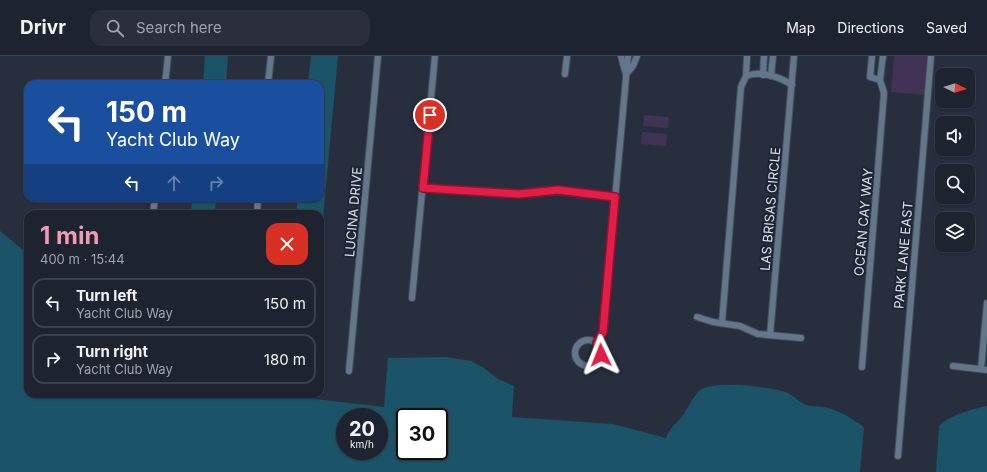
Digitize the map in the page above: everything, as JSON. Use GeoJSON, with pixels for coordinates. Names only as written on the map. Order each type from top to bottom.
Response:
{"type":"FeatureCollection","features":[{"type":"Feature","properties":{"kind":"street"},"geometry":{"type":"LineString","coordinates":[[166,80],[168,56]]}},
{"type":"Feature","properties":{"kind":"street"},"geometry":{"type":"LineString","coordinates":[[268,80],[271,56]]}},
{"type":"Feature","properties":{"kind":"street","name":"LUCINA DRIVE"},"geometry":{"type":"LineString","coordinates":[[349,371],[378,56]]}},
{"type":"Feature","properties":{"kind":"street"},"geometry":{"type":"LineString","coordinates":[[412,298],[435,56]]}},
{"type":"Feature","properties":{"kind":"street"},"geometry":{"type":"LineString","coordinates":[[565,74],[567,56]]}},
{"type":"Feature","properties":{"kind":"street"},"geometry":{"type":"LineString","coordinates":[[621,56],[626,74]]}},
{"type":"Feature","properties":{"kind":"street"},"geometry":{"type":"LineString","coordinates":[[597,343],[603,332],[628,56]]}},
{"type":"Feature","properties":{"kind":"street"},"geometry":{"type":"LineString","coordinates":[[626,74],[638,56]]}},
{"type":"Feature","properties":{"kind":"street"},"geometry":{"type":"LineString","coordinates":[[722,323],[741,87],[746,76],[747,56]]}},
{"type":"Feature","properties":{"kind":"street"},"geometry":{"type":"LineString","coordinates":[[762,75],[764,56]]}},
{"type":"Feature","properties":{"kind":"street"},"geometry":{"type":"LineString","coordinates":[[771,76],[773,56]]}},
{"type":"Feature","properties":{"kind":"street","name":"LAS BRISAS CIRCLE"},"geometry":{"type":"LineString","coordinates":[[770,335],[794,56]]}},
{"type":"Feature","properties":{"kind":"street"},"geometry":{"type":"LineString","coordinates":[[872,56],[870,77],[880,80]]}},
{"type":"Feature","properties":{"kind":"street","name":"OCEAN CAY WAY"},"geometry":{"type":"LineString","coordinates":[[862,366],[884,93],[880,80],[883,56]]}},
{"type":"Feature","properties":{"kind":"street","name":"PARK LANE EAST"},"geometry":{"type":"LineString","coordinates":[[898,456],[931,56]]}},
{"type":"Feature","properties":{"kind":"street"},"geometry":{"type":"LineString","coordinates":[[746,76],[751,74],[771,76],[781,79],[792,86]]}},
{"type":"Feature","properties":{"kind":"street"},"geometry":{"type":"LineString","coordinates":[[423,188],[519,194],[558,190],[615,197]]}},
{"type":"Feature","properties":{"kind":"street"},"geometry":{"type":"LineString","coordinates":[[953,366],[984,370],[987,303]]}},
{"type":"Feature","properties":{"kind":"street"},"geometry":{"type":"LineString","coordinates":[[697,317],[713,322],[740,326],[758,334],[801,338]]}},
{"type":"Feature","properties":{"kind":"street"},"geometry":{"type":"LineString","coordinates":[[585,340],[597,343],[601,351],[601,355],[597,363],[589,366],[581,363],[576,356],[576,348],[578,344],[585,340]]}},
{"type":"Feature","properties":{"kind":"shaded area"},"geometry":{"type":"Polygon","coordinates":[[[894,56],[927,56],[924,95],[891,92],[894,56]]]}},
{"type":"Feature","properties":{"kind":"shaded area"},"geometry":{"type":"Polygon","coordinates":[[[644,115],[669,117],[668,128],[643,126],[644,115]]]}},
{"type":"Feature","properties":{"kind":"shaded area"},"geometry":{"type":"Polygon","coordinates":[[[642,132],[667,134],[666,146],[641,144],[642,132]]]}},
{"type":"Feature","properties":{"kind":"water"},"geometry":{"type":"Polygon","coordinates":[[[205,56],[228,56],[226,80],[203,80],[205,56]]]}},
{"type":"Feature","properties":{"kind":"water"},"geometry":{"type":"Polygon","coordinates":[[[311,56],[338,56],[324,210],[296,210],[298,202],[324,202],[324,80],[308,80],[311,56]]]}},
{"type":"Feature","properties":{"kind":"water"},"geometry":{"type":"Polygon","coordinates":[[[192,202],[216,202],[215,210],[191,210],[192,202]]]}},
{"type":"Feature","properties":{"kind":"water"},"geometry":{"type":"Polygon","coordinates":[[[0,231],[24,251],[24,398],[307,398],[384,407],[388,358],[446,357],[471,361],[484,368],[498,379],[514,386],[512,417],[613,424],[666,438],[699,391],[706,387],[716,385],[742,385],[769,388],[788,393],[806,405],[824,407],[840,412],[864,427],[860,472],[0,472],[0,231]]]}},
{"type":"Feature","properties":{"kind":"water"},"geometry":{"type":"Polygon","coordinates":[[[987,406],[987,472],[936,472],[939,426],[943,422],[955,416],[987,406]]]}},
{"type":"Feature","properties":{"kind":"route"},"geometry":{"type":"LineString","coordinates":[[430,115],[423,188],[519,194],[558,190],[615,197],[603,332],[597,343],[600,346],[601,355]]}}]}
